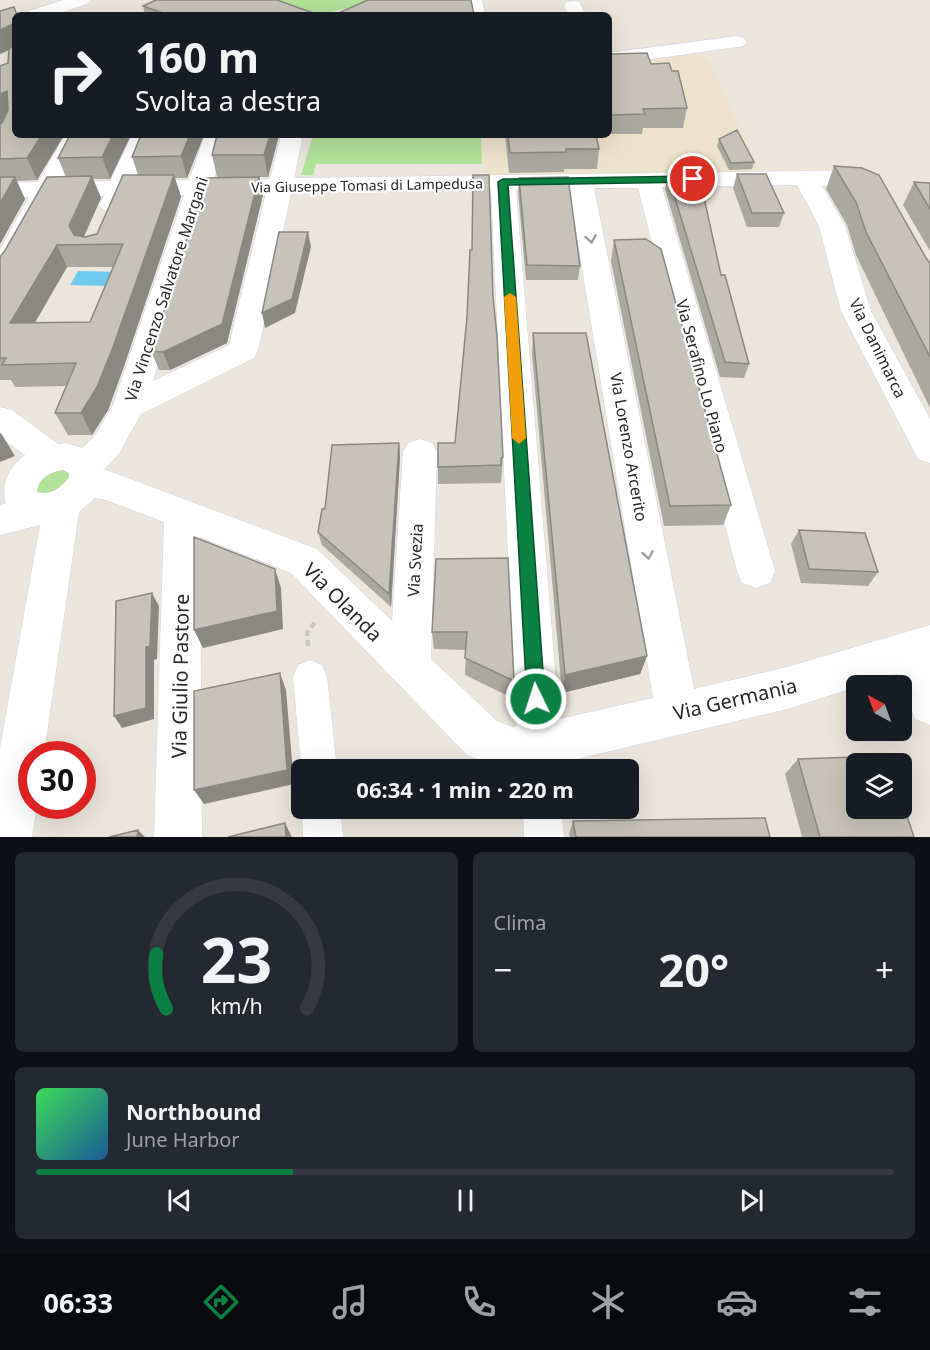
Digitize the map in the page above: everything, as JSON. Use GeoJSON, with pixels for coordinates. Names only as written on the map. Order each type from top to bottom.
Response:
{"type":"FeatureCollection","features":[{"type":"Feature","properties":{"kind":"street"},"geometry":{"type":"LineString","coordinates":[[45,12],[81,0]]}},
{"type":"Feature","properties":{"kind":"street"},"geometry":{"type":"LineString","coordinates":[[612,59],[737,42]]}},
{"type":"Feature","properties":{"kind":"street"},"geometry":{"type":"LineString","coordinates":[[0,273],[74,138]]}},
{"type":"Feature","properties":{"kind":"street"},"geometry":{"type":"LineString","coordinates":[[102,229],[142,138]]}},
{"type":"Feature","properties":{"kind":"street","name":"Via Vincenzo Salvatore Margani"},"geometry":{"type":"LineString","coordinates":[[62,480],[106,446],[129,406],[215,138]]}},
{"type":"Feature","properties":{"kind":"street"},"geometry":{"type":"LineString","coordinates":[[129,406],[243,351],[291,138]]}},
{"type":"Feature","properties":{"kind":"street","name":"Via Giuseppe Tomasi di Lampedusa"},"geometry":{"type":"LineString","coordinates":[[0,190],[806,178],[857,180],[881,191],[887,201]]}},
{"type":"Feature","properties":{"kind":"street","name":"Via Danimarca"},"geometry":{"type":"LineString","coordinates":[[806,178],[832,226],[856,311],[930,450]]}},
{"type":"Feature","properties":{"kind":"street","name":"Via Serafino Lo Piano"},"geometry":{"type":"LineString","coordinates":[[648,180],[756,571]]}},
{"type":"Feature","properties":{"kind":"street","name":"Via Lorenzo Arcerito"},"geometry":{"type":"LineString","coordinates":[[580,181],[677,713]]}},
{"type":"Feature","properties":{"kind":"street"},"geometry":{"type":"LineString","coordinates":[[503,182],[539,758]]}},
{"type":"Feature","properties":{"kind":"street"},"geometry":{"type":"LineString","coordinates":[[0,419],[62,480]]}},
{"type":"Feature","properties":{"kind":"street","name":"Via Svezia"},"geometry":{"type":"LineString","coordinates":[[410,668],[420,452]]}},
{"type":"Feature","properties":{"kind":"street"},"geometry":{"type":"LineString","coordinates":[[0,473],[62,480]]}},
{"type":"Feature","properties":{"kind":"street"},"geometry":{"type":"LineString","coordinates":[[0,520],[62,480]]}},
{"type":"Feature","properties":{"kind":"street"},"geometry":{"type":"LineString","coordinates":[[8,837],[62,480]]}},
{"type":"Feature","properties":{"kind":"street","name":"Via Olanda"},"geometry":{"type":"LineString","coordinates":[[62,480],[109,486],[303,561],[483,739],[539,758]]}},
{"type":"Feature","properties":{"kind":"street","name":"Via Giulio Pastore"},"geometry":{"type":"LineString","coordinates":[[178,837],[182,516]]}},
{"type":"Feature","properties":{"kind":"street"},"geometry":{"type":"LineString","coordinates":[[920,647],[930,704]]}},
{"type":"Feature","properties":{"kind":"street","name":"Via Germania"},"geometry":{"type":"LineString","coordinates":[[539,758],[677,713],[787,688],[920,647]]}},
{"type":"Feature","properties":{"kind":"street"},"geometry":{"type":"LineString","coordinates":[[310,676],[317,759]]}},
{"type":"Feature","properties":{"kind":"street"},"geometry":{"type":"LineString","coordinates":[[322,819],[323,837]]}},
{"type":"Feature","properties":{"kind":"street"},"geometry":{"type":"LineString","coordinates":[[543,819],[544,837]]}},
{"type":"Feature","properties":{"kind":"path"},"geometry":{"type":"LineString","coordinates":[[310,676],[307,633],[336,594]]}},
{"type":"Feature","properties":{"kind":"shaded area"},"geometry":{"type":"Polygon","coordinates":[[[684,54],[699,54],[709,60],[761,174],[486,177],[485,165],[482,164],[481,138],[612,138],[612,63],[684,54]]]}},
{"type":"Feature","properties":{"kind":"green space"},"geometry":{"type":"Polygon","coordinates":[[[267,0],[385,0],[330,12],[313,12],[267,0]]]}},
{"type":"Feature","properties":{"kind":"green space"},"geometry":{"type":"Polygon","coordinates":[[[312,138],[481,138],[482,164],[316,164],[313,175],[301,175],[312,138]]]}},
{"type":"Feature","properties":{"kind":"green space"},"geometry":{"type":"Polygon","coordinates":[[[56,467],[71,472],[67,489],[37,496],[33,481],[56,467]]]}},
{"type":"Feature","properties":{"kind":"water"},"geometry":{"type":"Polygon","coordinates":[[[78,271],[121,272],[114,286],[70,285],[78,271]]]}},
{"type":"Feature","properties":{"kind":"building"},"geometry":{"type":"Polygon","coordinates":[[[156,0],[277,0],[311,12],[160,12],[143,6],[156,0]]]}},
{"type":"Feature","properties":{"kind":"building"},"geometry":{"type":"Polygon","coordinates":[[[368,0],[471,0],[473,12],[341,12],[368,0]]]}},
{"type":"Feature","properties":{"kind":"building"},"geometry":{"type":"Polygon","coordinates":[[[14,7],[16,12],[12,12],[12,24],[0,30],[0,11],[14,7]]]}},
{"type":"Feature","properties":{"kind":"building"},"geometry":{"type":"Polygon","coordinates":[[[12,46],[12,138],[40,138],[27,158],[0,159],[0,124],[8,110],[7,91],[0,94],[0,66],[8,63],[9,49],[12,46]]]}},
{"type":"Feature","properties":{"kind":"building"},"geometry":{"type":"Polygon","coordinates":[[[647,53],[651,64],[669,63],[672,71],[678,71],[687,108],[643,109],[645,114],[612,115],[612,54],[647,53]]]}},
{"type":"Feature","properties":{"kind":"building"},"geometry":{"type":"Polygon","coordinates":[[[737,130],[754,162],[731,163],[719,139],[737,130]]]}},
{"type":"Feature","properties":{"kind":"building"},"geometry":{"type":"Polygon","coordinates":[[[68,138],[112,138],[102,157],[58,158],[68,138]]]}},
{"type":"Feature","properties":{"kind":"building"},"geometry":{"type":"Polygon","coordinates":[[[140,138],[189,138],[181,156],[132,157],[140,138]]]}},
{"type":"Feature","properties":{"kind":"building"},"geometry":{"type":"Polygon","coordinates":[[[216,138],[269,138],[264,155],[212,155],[216,138]]]}},
{"type":"Feature","properties":{"kind":"building"},"geometry":{"type":"Polygon","coordinates":[[[508,138],[597,138],[599,149],[566,149],[566,152],[510,153],[508,138]]]}},
{"type":"Feature","properties":{"kind":"building"},"geometry":{"type":"Polygon","coordinates":[[[834,166],[862,168],[879,175],[930,263],[930,357],[866,232],[856,202],[834,166]]]}},
{"type":"Feature","properties":{"kind":"building"},"geometry":{"type":"Polygon","coordinates":[[[737,174],[766,174],[784,213],[752,213],[737,174]]]}},
{"type":"Feature","properties":{"kind":"building"},"geometry":{"type":"Polygon","coordinates":[[[123,175],[174,175],[97,387],[81,413],[55,413],[76,363],[2,365],[6,358],[0,358],[0,257],[47,177],[92,176],[69,226],[74,235],[85,237],[97,234],[123,175]],[[123,244],[57,245],[10,323],[90,322],[123,244]]]}},
{"type":"Feature","properties":{"kind":"building"},"geometry":{"type":"Polygon","coordinates":[[[473,175],[489,175],[493,297],[503,457],[501,465],[438,467],[438,443],[455,443],[467,317],[470,250],[472,250],[473,175]]]}},
{"type":"Feature","properties":{"kind":"building"},"geometry":{"type":"Polygon","coordinates":[[[668,175],[699,175],[721,275],[725,275],[749,364],[725,362],[668,175]]]}},
{"type":"Feature","properties":{"kind":"building"},"geometry":{"type":"Polygon","coordinates":[[[0,177],[15,177],[0,203],[0,177]]]}},
{"type":"Feature","properties":{"kind":"building"},"geometry":{"type":"Polygon","coordinates":[[[259,177],[222,324],[163,352],[151,351],[206,178],[259,177]]]}},
{"type":"Feature","properties":{"kind":"building"},"geometry":{"type":"Polygon","coordinates":[[[568,177],[580,266],[527,265],[519,178],[568,177]]]}},
{"type":"Feature","properties":{"kind":"building"},"geometry":{"type":"Polygon","coordinates":[[[914,182],[930,183],[930,209],[914,182]]]}},
{"type":"Feature","properties":{"kind":"building"},"geometry":{"type":"Polygon","coordinates":[[[279,232],[308,232],[292,299],[262,313],[279,232]]]}},
{"type":"Feature","properties":{"kind":"building"},"geometry":{"type":"Polygon","coordinates":[[[646,239],[661,249],[731,505],[670,506],[614,240],[646,239]]]}},
{"type":"Feature","properties":{"kind":"building"},"geometry":{"type":"Polygon","coordinates":[[[533,333],[586,333],[647,656],[565,675],[533,333]]]}},
{"type":"Feature","properties":{"kind":"building"},"geometry":{"type":"Polygon","coordinates":[[[399,443],[389,594],[318,532],[322,509],[325,509],[332,445],[399,443]]]}},
{"type":"Feature","properties":{"kind":"building"},"geometry":{"type":"Polygon","coordinates":[[[799,530],[865,533],[878,572],[809,569],[799,530]]]}},
{"type":"Feature","properties":{"kind":"building"},"geometry":{"type":"Polygon","coordinates":[[[194,537],[275,569],[277,611],[194,630],[194,537]]]}},
{"type":"Feature","properties":{"kind":"building"},"geometry":{"type":"Polygon","coordinates":[[[508,558],[514,681],[465,658],[467,632],[432,632],[436,559],[508,558]]]}},
{"type":"Feature","properties":{"kind":"building"},"geometry":{"type":"Polygon","coordinates":[[[152,593],[150,646],[146,647],[146,708],[114,716],[116,601],[152,593]]]}},
{"type":"Feature","properties":{"kind":"building"},"geometry":{"type":"Polygon","coordinates":[[[280,673],[287,770],[194,790],[194,691],[280,673]]]}},
{"type":"Feature","properties":{"kind":"building"},"geometry":{"type":"Polygon","coordinates":[[[846,757],[846,819],[908,819],[914,837],[820,837],[798,759],[846,757]]]}},
{"type":"Feature","properties":{"kind":"building"},"geometry":{"type":"Polygon","coordinates":[[[765,818],[770,837],[576,837],[573,821],[765,818]]]}},
{"type":"Feature","properties":{"kind":"building"},"geometry":{"type":"Polygon","coordinates":[[[285,823],[286,837],[228,837],[285,823]]]}},
{"type":"Feature","properties":{"kind":"building"},"geometry":{"type":"Polygon","coordinates":[[[138,830],[137,837],[109,837],[138,830]]]}},
{"type":"Feature","properties":{"kind":"slow traffic"},"geometry":{"type":"LineString","coordinates":[[510,297],[519,438]]}},
{"type":"Feature","properties":{"kind":"route"},"geometry":{"type":"LineString","coordinates":[[536,699],[503,182],[693,179]]}}]}
